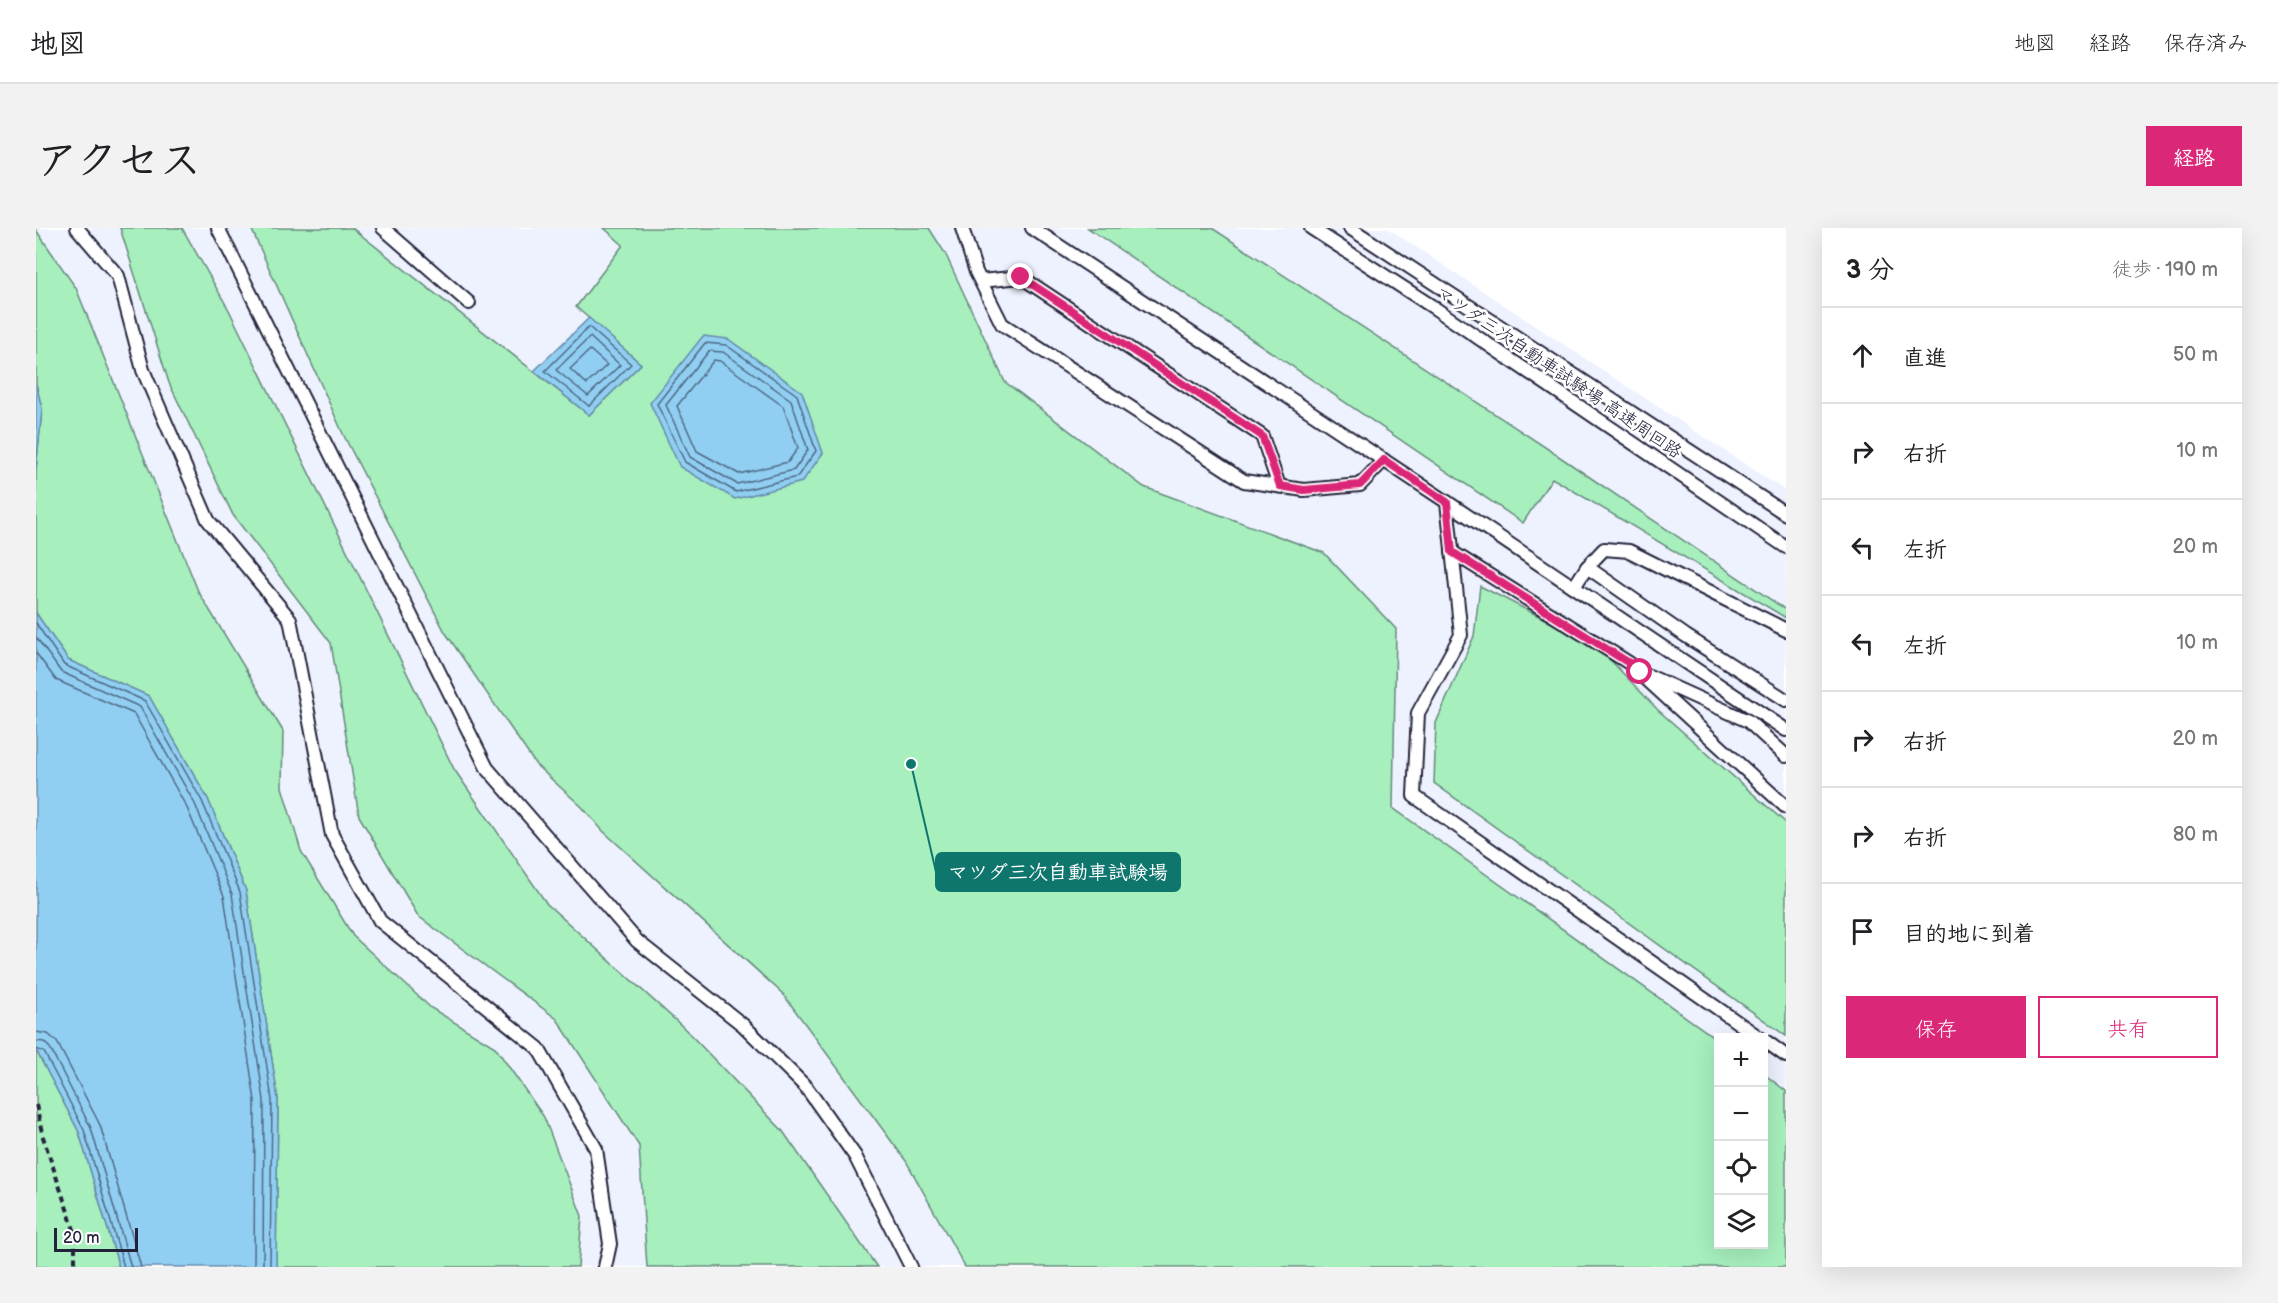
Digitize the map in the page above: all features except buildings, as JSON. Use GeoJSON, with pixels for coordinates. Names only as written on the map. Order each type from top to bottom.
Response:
{"type":"FeatureCollection","features":[{"type":"Feature","properties":{"kind":"lane"},"geometry":{"type":"LineString","coordinates":[[77,228],[118,276],[143,370],[208,520],[290,619],[333,835],[380,921],[538,1048],[596,1149],[610,1244],[605,1267]]}},
{"type":"Feature","properties":{"kind":"lane"},"geometry":{"type":"LineString","coordinates":[[218,228],[487,768],[637,941],[743,1024],[806,1087],[855,1156],[911,1267]]}},
{"type":"Feature","properties":{"kind":"lane"},"geometry":{"type":"LineString","coordinates":[[383,228],[469,303]]}},
{"type":"Feature","properties":{"kind":"lane"},"geometry":{"type":"LineString","coordinates":[[962,228],[981,281],[1002,324],[1244,481],[1304,490],[1360,485],[1384,460]]}},
{"type":"Feature","properties":{"kind":"lane"},"geometry":{"type":"LineString","coordinates":[[1032,228],[1384,460],[1786,730]]}},
{"type":"Feature","properties":{"kind":"lane","name":"マツダ三次自動車試験場 高速周回路"},"geometry":{"type":"LineString","coordinates":[[1311,228],[1786,547]]}},
{"type":"Feature","properties":{"kind":"lane"},"geometry":{"type":"LineString","coordinates":[[1350,228],[1786,514]]}},
{"type":"Feature","properties":{"kind":"lane"},"geometry":{"type":"LineString","coordinates":[[981,281],[1021,277],[1262,436],[1280,486]]}},
{"type":"Feature","properties":{"kind":"lane"},"geometry":{"type":"LineString","coordinates":[[1447,502],[1461,634],[1418,713],[1414,796],[1753,1033]]}},
{"type":"Feature","properties":{"kind":"lane"},"geometry":{"type":"LineString","coordinates":[[1574,587],[1587,567],[1604,549],[1629,551],[1786,630]]}},
{"type":"Feature","properties":{"kind":"lane"},"geometry":{"type":"LineString","coordinates":[[1452,552],[1629,663],[1786,807]]}},
{"type":"Feature","properties":{"kind":"lane"},"geometry":{"type":"LineString","coordinates":[[1587,567],[1686,636],[1786,700]]}},
{"type":"Feature","properties":{"kind":"lane"},"geometry":{"type":"LineString","coordinates":[[1640,672],[1748,722],[1786,756]]}},
{"type":"Feature","properties":{"kind":"lane"},"geometry":{"type":"LineString","coordinates":[[1768,1043],[1786,1056]]}},
{"type":"Feature","properties":{"kind":"path"},"geometry":{"type":"LineString","coordinates":[[36,1105],[43,1137],[75,1233],[75,1267]]}},
{"type":"Feature","properties":{"kind":"shaded area"},"geometry":{"type":"Polygon","coordinates":[[[36,228],[1387,228],[1786,491],[1786,1267],[36,1267],[36,228]]]}},
{"type":"Feature","properties":{"kind":"green space"},"geometry":{"type":"Polygon","coordinates":[[[120,228],[182,228],[229,310],[454,769],[547,904],[683,1027],[782,1130],[877,1267],[647,1267],[639,1146],[557,1019],[418,916],[359,816],[331,643],[233,515],[169,383],[120,228]]]}},
{"type":"Feature","properties":{"kind":"green space"},"geometry":{"type":"Polygon","coordinates":[[[251,228],[352,228],[589,415],[641,364],[576,307],[623,245],[604,228],[929,228],[945,253],[1005,382],[1144,487],[1324,553],[1396,629],[1393,808],[1714,1037],[1714,1249],[1768,1249],[1768,1077],[1786,1091],[1786,1267],[965,1267],[906,1161],[783,994],[603,831],[582,807],[536,765],[445,632],[344,436],[251,228]]]}},
{"type":"Feature","properties":{"kind":"green space"},"geometry":{"type":"Polygon","coordinates":[[[1088,228],[1212,228],[1557,455],[1786,610],[1786,618],[1552,478],[1523,523],[1088,228]]]}},
{"type":"Feature","properties":{"kind":"green space"},"geometry":{"type":"Polygon","coordinates":[[[36,230],[76,288],[198,591],[283,731],[282,787],[301,851],[353,936],[431,1008],[495,1047],[544,1117],[582,1216],[578,1267],[276,1267],[278,1099],[246,891],[208,799],[149,696],[68,660],[36,613],[36,470],[42,409],[36,384],[36,230]]]}},
{"type":"Feature","properties":{"kind":"green space"},"geometry":{"type":"Polygon","coordinates":[[[1480,586],[1597,646],[1658,710],[1786,823],[1786,1036],[1434,783],[1436,723],[1474,636],[1480,586]]]}},
{"type":"Feature","properties":{"kind":"green space"},"geometry":{"type":"Polygon","coordinates":[[[36,1050],[79,1132],[119,1267],[36,1267],[36,1050]]]}},
{"type":"Feature","properties":{"kind":"water"},"geometry":{"type":"Polygon","coordinates":[[[589,318],[641,364],[589,415],[534,371],[589,318]]]}},
{"type":"Feature","properties":{"kind":"water"},"geometry":{"type":"Polygon","coordinates":[[[703,336],[728,339],[802,392],[823,453],[802,482],[735,499],[680,467],[650,403],[703,336]]]}},
{"type":"Feature","properties":{"kind":"water"},"geometry":{"type":"Polygon","coordinates":[[[36,384],[42,409],[36,470],[36,384]]]}},
{"type":"Feature","properties":{"kind":"water"},"geometry":{"type":"Polygon","coordinates":[[[36,613],[68,660],[149,696],[208,799],[246,891],[278,1099],[276,1267],[119,1267],[79,1132],[36,1050],[36,613]]]}},
{"type":"Feature","properties":{"kind":"place","name":"マツダ三次自動車試験場"},"geometry":{"type":"Point","coordinates":[911,764]}},
{"type":"Feature","properties":{"kind":"route"},"geometry":{"type":"LineString","coordinates":[[1021,277],[1262,436],[1280,486],[1304,490],[1360,485],[1384,460],[1447,502],[1452,552],[1640,672]]}}]}
